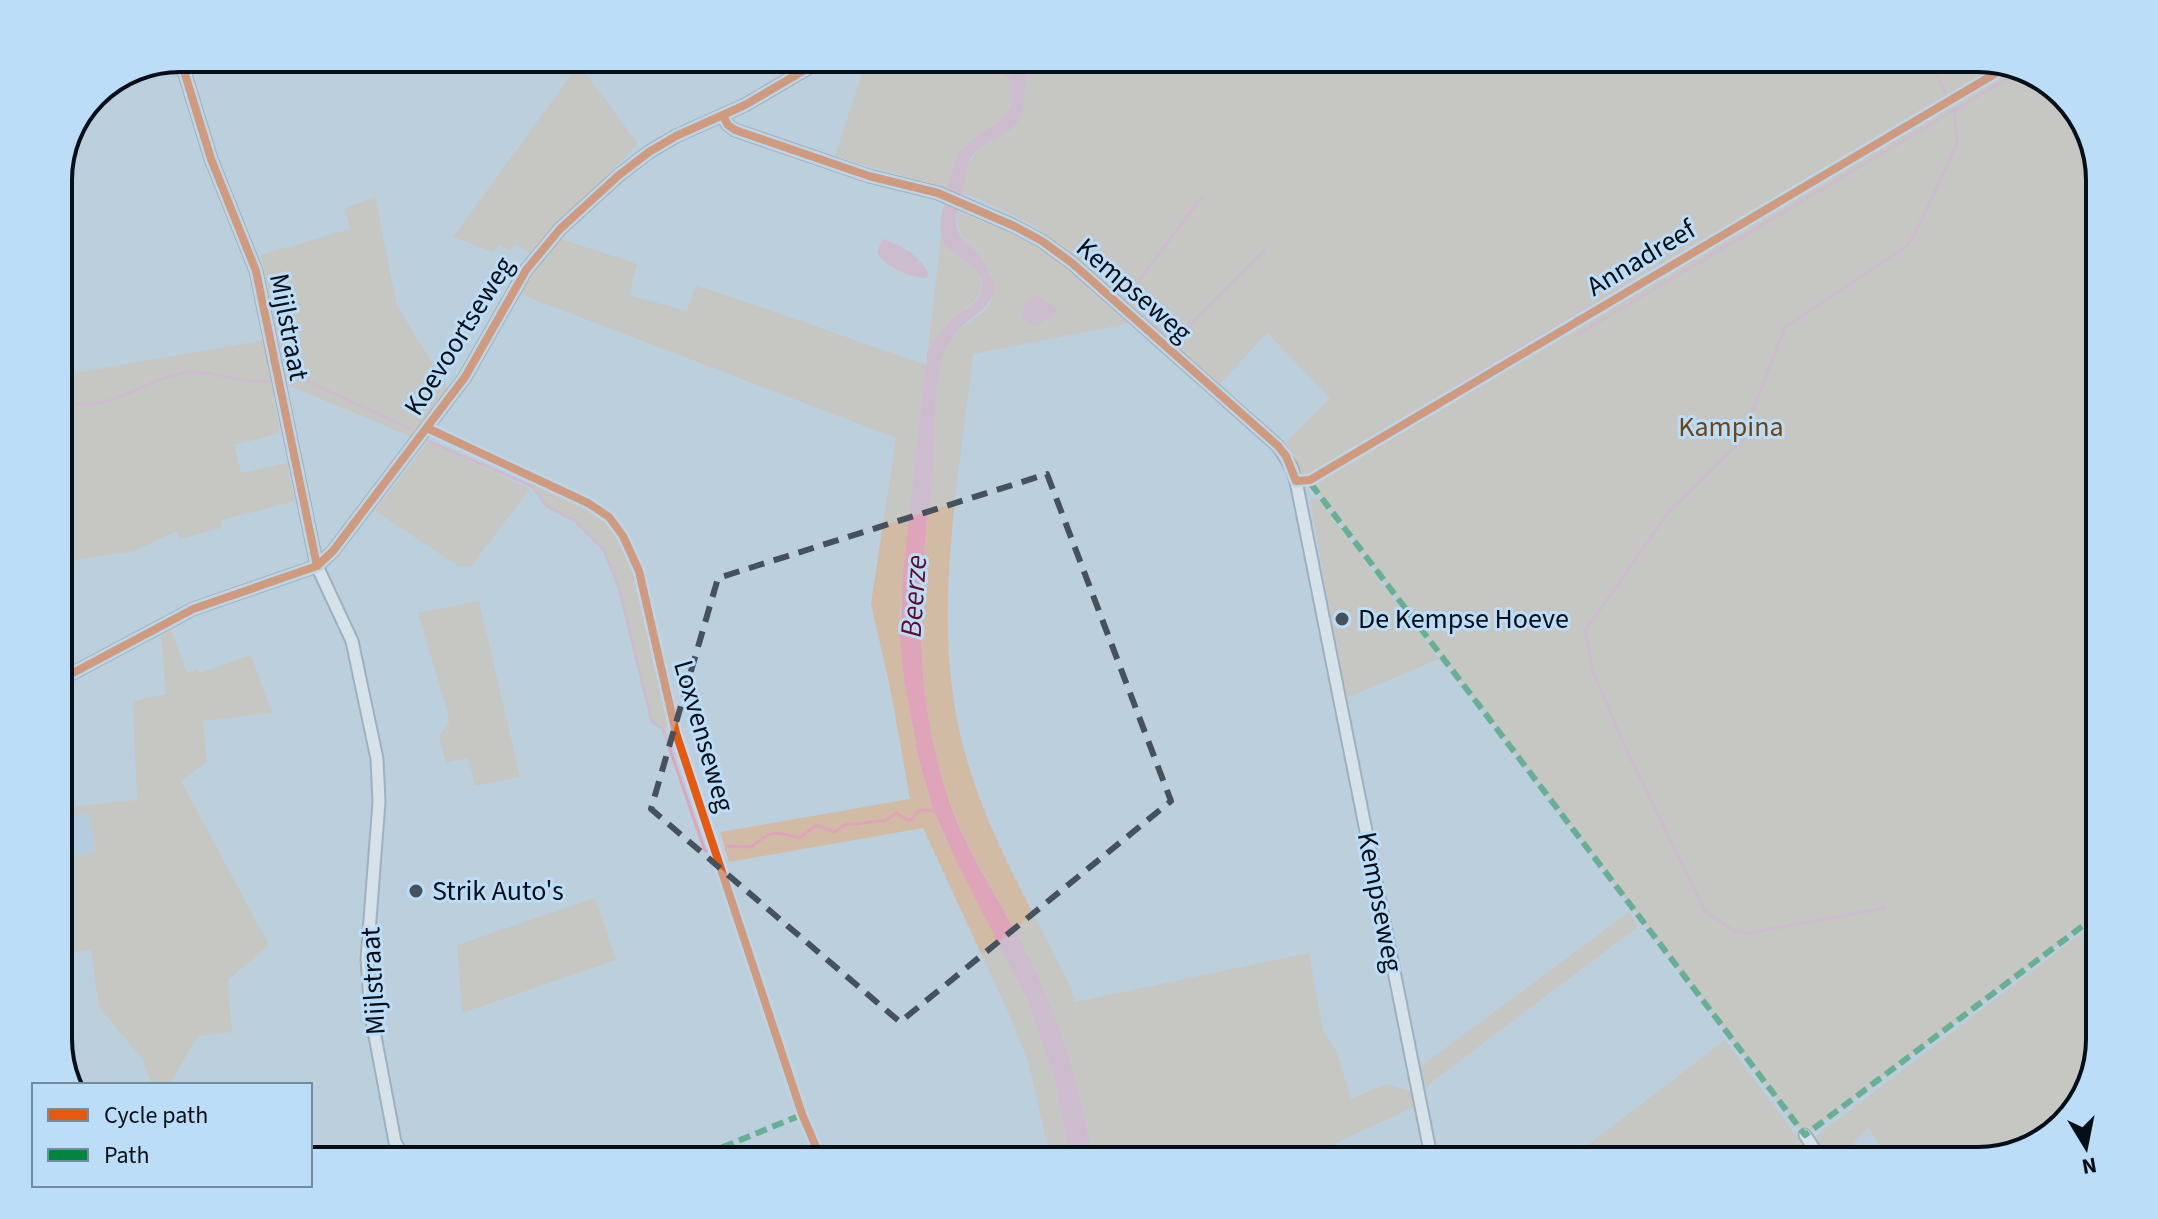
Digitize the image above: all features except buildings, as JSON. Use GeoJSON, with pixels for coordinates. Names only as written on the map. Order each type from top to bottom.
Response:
{"type":"FeatureCollection","features":[{"type":"Feature","properties":{"kind":"street","name":"Mijlstraat"},"geometry":{"type":"LineString","coordinates":[[184,72],[211,159],[256,271],[317,566],[352,641],[377,759],[379,802],[367,959],[369,998],[398,1147]]}},
{"type":"Feature","properties":{"kind":"street","name":"Koevoortseweg"},"geometry":{"type":"LineString","coordinates":[[317,566],[333,551],[450,399],[472,366],[514,288],[540,251],[604,188],[649,152],[676,136],[723,116],[800,72]]}},
{"type":"Feature","properties":{"kind":"street","name":"Kempseweg"},"geometry":{"type":"LineString","coordinates":[[723,116],[728,125],[747,135],[854,171],[947,197],[1029,234],[1072,263],[1278,446],[1292,468],[1429,1147]]}},
{"type":"Feature","properties":{"kind":"street"},"geometry":{"type":"LineString","coordinates":[[72,674],[193,609],[317,566]]}},
{"type":"Feature","properties":{"kind":"street"},"geometry":{"type":"LineString","coordinates":[[1805,1135],[1813,1147]]}},
{"type":"Feature","properties":{"kind":"highlighted area"},"geometry":{"type":"Polygon","coordinates":[[[1047,474],[1171,801],[900,1022],[651,809],[718,578],[1047,474]]]}},
{"type":"Feature","properties":{"kind":"shaded area"},"geometry":{"type":"Polygon","coordinates":[[[89,814],[96,852],[72,856],[72,815],[89,814]]]}},
{"type":"Feature","properties":{"kind":"green space"},"geometry":{"type":"Polygon","coordinates":[[[573,72],[585,72],[638,144],[529,253],[516,243],[509,251],[499,245],[493,252],[453,237],[573,72]]]}},
{"type":"Feature","properties":{"kind":"green space"},"geometry":{"type":"Polygon","coordinates":[[[862,72],[1014,72],[1012,104],[1006,117],[971,141],[949,183],[950,189],[835,156],[862,72]]]}},
{"type":"Feature","properties":{"kind":"green space","name":"Kampina"},"geometry":{"type":"Polygon","coordinates":[[[1978,72],[2020,80],[2049,99],[2075,132],[2086,172],[2086,924],[1805,1135],[1311,484],[1308,475],[1301,474],[1286,442],[1330,398],[1267,333],[1220,384],[1082,262],[1033,225],[975,197],[962,194],[966,170],[972,158],[1011,127],[1022,111],[1027,73],[1978,72]]]}},
{"type":"Feature","properties":{"kind":"green space"},"geometry":{"type":"Polygon","coordinates":[[[375,197],[397,306],[450,391],[414,438],[288,385],[261,255],[350,229],[345,208],[375,197]]]}},
{"type":"Feature","properties":{"kind":"green space"},"geometry":{"type":"Polygon","coordinates":[[[958,212],[1018,236],[1048,253],[1131,323],[973,354],[951,539],[948,633],[958,724],[966,758],[990,824],[1075,1002],[1309,953],[1323,1031],[1336,1050],[1351,1099],[1387,1084],[1413,1092],[1416,1106],[1327,1147],[1090,1147],[1076,1086],[1043,988],[954,814],[928,716],[921,642],[923,567],[933,475],[935,390],[945,348],[957,333],[984,312],[995,287],[990,273],[961,234],[958,212]]]}},
{"type":"Feature","properties":{"kind":"green space"},"geometry":{"type":"Polygon","coordinates":[[[941,237],[974,265],[982,284],[978,297],[949,323],[928,349],[941,237]]]}},
{"type":"Feature","properties":{"kind":"green space"},"geometry":{"type":"Polygon","coordinates":[[[561,239],[637,264],[629,295],[687,311],[696,285],[927,365],[900,612],[904,677],[918,756],[933,810],[945,838],[1028,1001],[1054,1076],[1068,1147],[1048,1147],[1028,1061],[923,828],[729,862],[720,832],[910,799],[871,604],[896,438],[520,294],[541,259],[561,239]]]}},
{"type":"Feature","properties":{"kind":"green space"},"geometry":{"type":"Polygon","coordinates":[[[264,340],[280,433],[234,445],[241,473],[287,463],[295,501],[222,520],[221,528],[180,539],[176,531],[135,551],[72,560],[72,374],[264,340]]]}},
{"type":"Feature","properties":{"kind":"green space"},"geometry":{"type":"Polygon","coordinates":[[[430,439],[454,454],[530,489],[471,566],[458,566],[375,511],[430,439]]]}},
{"type":"Feature","properties":{"kind":"green space"},"geometry":{"type":"Polygon","coordinates":[[[535,480],[589,507],[611,525],[629,551],[672,727],[663,729],[652,722],[619,588],[604,550],[575,521],[547,506],[532,486],[535,480]]]}},
{"type":"Feature","properties":{"kind":"green space"},"geometry":{"type":"Polygon","coordinates":[[[1317,498],[1439,659],[1346,698],[1310,501],[1317,498]]]}},
{"type":"Feature","properties":{"kind":"green space"},"geometry":{"type":"Polygon","coordinates":[[[479,601],[520,777],[475,786],[468,758],[446,763],[439,737],[449,723],[447,711],[418,613],[479,601]]]}},
{"type":"Feature","properties":{"kind":"green space"},"geometry":{"type":"Polygon","coordinates":[[[171,629],[187,673],[197,669],[200,673],[251,655],[272,713],[203,721],[207,762],[181,781],[269,945],[228,980],[232,1032],[198,1036],[170,1083],[151,1083],[143,1060],[99,1007],[91,950],[72,952],[72,856],[96,852],[89,814],[72,815],[72,807],[137,800],[133,701],[166,694],[161,634],[171,629]]]}},
{"type":"Feature","properties":{"kind":"green space"},"geometry":{"type":"Polygon","coordinates":[[[595,898],[616,960],[462,1013],[457,945],[595,898]]]}},
{"type":"Feature","properties":{"kind":"green space"},"geometry":{"type":"Polygon","coordinates":[[[1629,912],[1639,926],[1425,1087],[1421,1066],[1629,912]]]}},
{"type":"Feature","properties":{"kind":"green space"},"geometry":{"type":"Polygon","coordinates":[[[2086,930],[2085,1054],[2078,1081],[2064,1105],[2046,1107],[2046,1123],[2020,1139],[1993,1146],[1881,1147],[1869,1128],[1850,1147],[1822,1147],[1815,1137],[2086,930]]]}},
{"type":"Feature","properties":{"kind":"green space"},"geometry":{"type":"Polygon","coordinates":[[[1725,1040],[1805,1147],[1585,1147],[1725,1040]]]}},
{"type":"Feature","properties":{"kind":"water","name":"Beerze"},"geometry":{"type":"Polygon","coordinates":[[[1014,72],[1028,72],[1022,113],[1013,127],[980,148],[970,159],[957,215],[960,235],[981,258],[995,287],[985,307],[962,326],[950,342],[939,369],[923,567],[921,641],[928,716],[946,791],[974,858],[1043,987],[1076,1085],[1090,1147],[1068,1147],[1054,1076],[1028,1001],[933,810],[918,756],[900,639],[903,573],[928,349],[951,320],[977,300],[982,290],[979,273],[946,246],[942,239],[942,215],[945,202],[949,201],[949,183],[959,153],[1006,116],[1012,104],[1014,72]]]}},
{"type":"Feature","properties":{"kind":"water"},"geometry":{"type":"Polygon","coordinates":[[[882,239],[914,256],[928,272],[927,278],[906,274],[887,263],[877,253],[882,239]]]}},
{"type":"Feature","properties":{"kind":"water"},"geometry":{"type":"Polygon","coordinates":[[[1038,295],[1056,308],[1056,312],[1038,325],[1030,325],[1022,317],[1024,309],[1028,301],[1038,295]]]}},
{"type":"Feature","properties":{"kind":"waterway"},"geometry":{"type":"LineString","coordinates":[[998,72],[1012,78]]}},
{"type":"Feature","properties":{"kind":"waterway"},"geometry":{"type":"LineString","coordinates":[[1936,72],[1947,97]]}},
{"type":"Feature","properties":{"kind":"waterway"},"geometry":{"type":"LineString","coordinates":[[1575,336],[2010,77]]}},
{"type":"Feature","properties":{"kind":"waterway"},"geometry":{"type":"LineString","coordinates":[[1885,908],[1748,933],[1733,930],[1705,911],[1628,753],[1593,672],[1585,631],[1670,510],[1741,441],[1785,327],[1908,245],[1957,144],[1954,109]]}},
{"type":"Feature","properties":{"kind":"waterway"},"geometry":{"type":"LineString","coordinates":[[1449,390],[1787,192]]}},
{"type":"Feature","properties":{"kind":"waterway"},"geometry":{"type":"LineString","coordinates":[[1124,300],[1202,197]]}},
{"type":"Feature","properties":{"kind":"waterway"},"geometry":{"type":"LineString","coordinates":[[1173,343],[1265,250]]}},
{"type":"Feature","properties":{"kind":"waterway"},"geometry":{"type":"LineString","coordinates":[[72,402],[101,403],[183,373],[269,381]]}},
{"type":"Feature","properties":{"kind":"waterway"},"geometry":{"type":"LineString","coordinates":[[285,378],[301,378],[415,431]]}},
{"type":"Feature","properties":{"kind":"waterway"},"geometry":{"type":"LineString","coordinates":[[428,441],[532,486],[547,506],[575,521],[604,550],[619,588],[652,722],[663,729],[705,851],[710,850]]}},
{"type":"Feature","properties":{"kind":"waterway"},"geometry":{"type":"LineString","coordinates":[[727,846],[751,847],[773,834],[799,838],[817,825],[834,832],[847,824],[885,821],[896,813],[911,820],[920,810],[934,811]]}},
{"type":"Feature","properties":{"kind":"marked path"},"geometry":{"type":"LineString","coordinates":[[1311,484],[1805,1135],[2086,924]]}},
{"type":"Feature","properties":{"kind":"marked path"},"geometry":{"type":"LineString","coordinates":[[723,1147],[806,1113]]}},
{"type":"Feature","properties":{"kind":"cycle path"},"geometry":{"type":"LineString","coordinates":[[184,72],[211,159],[256,271],[317,566]]}},
{"type":"Feature","properties":{"kind":"cycle path"},"geometry":{"type":"LineString","coordinates":[[72,674],[193,609],[317,566],[333,551],[465,377],[526,270],[560,229],[649,152],[676,136],[745,105],[801,72]]}},
{"type":"Feature","properties":{"kind":"cycle path","name":"Annadreef"},"geometry":{"type":"LineString","coordinates":[[723,116],[735,130],[869,176],[938,193],[1042,241],[1072,263],[1278,446],[1286,456],[1296,481],[1310,480],[1995,74]]}},
{"type":"Feature","properties":{"kind":"cycle path","name":"Loxvenseweg"},"geometry":{"type":"LineString","coordinates":[[427,428],[588,503],[609,517],[623,536],[639,571],[676,733],[802,1114],[816,1147]]}},
{"type":"Feature","properties":{"kind":"place","name":"De Kempse Hoeve"},"geometry":{"type":"Point","coordinates":[1342,619]}},
{"type":"Feature","properties":{"kind":"place","name":"Strik Auto's"},"geometry":{"type":"Point","coordinates":[416,891]}}]}
